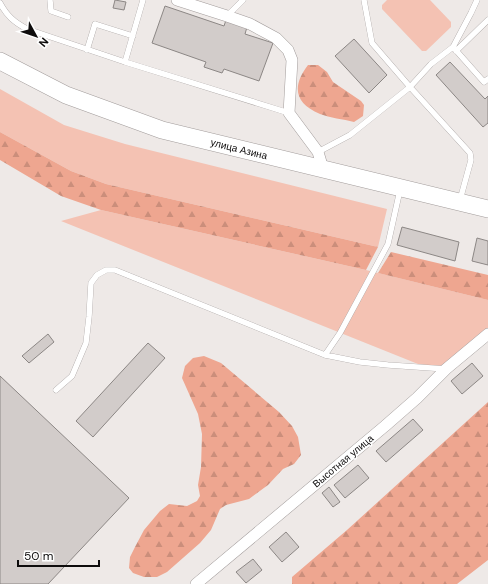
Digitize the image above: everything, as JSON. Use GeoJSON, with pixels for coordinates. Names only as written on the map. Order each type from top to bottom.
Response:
{"type":"FeatureCollection","features":[{"type":"Feature","properties":{"kind":"main road","name":"улица Азина"},"geometry":{"type":"LineString","coordinates":[[0,60],[66,95],[162,130],[488,209]]}},
{"type":"Feature","properties":{"kind":"street"},"geometry":{"type":"LineString","coordinates":[[177,0],[250,24],[276,38],[288,50],[292,60],[289,113],[318,152],[323,169]]}},
{"type":"Feature","properties":{"kind":"street","name":"Высотная улица"},"geometry":{"type":"LineString","coordinates":[[196,584],[385,426],[417,398],[446,369],[488,334]]}},
{"type":"Feature","properties":{"kind":"lane"},"geometry":{"type":"LineString","coordinates":[[50,0],[51,11],[68,17]]}},
{"type":"Feature","properties":{"kind":"lane"},"geometry":{"type":"LineString","coordinates":[[125,62],[144,0]]}},
{"type":"Feature","properties":{"kind":"lane"},"geometry":{"type":"LineString","coordinates":[[227,16],[243,0]]}},
{"type":"Feature","properties":{"kind":"lane"},"geometry":{"type":"LineString","coordinates":[[364,0],[372,43],[470,153],[471,160],[459,202]]}},
{"type":"Feature","properties":{"kind":"lane"},"geometry":{"type":"LineString","coordinates":[[454,49],[476,0]]}},
{"type":"Feature","properties":{"kind":"lane"},"geometry":{"type":"LineString","coordinates":[[0,3],[5,13],[22,27],[27,29],[87,50],[289,113]]}},
{"type":"Feature","properties":{"kind":"lane"},"geometry":{"type":"LineString","coordinates":[[318,152],[350,135],[410,87],[431,64],[454,49],[488,20]]}},
{"type":"Feature","properties":{"kind":"lane"},"geometry":{"type":"LineString","coordinates":[[87,50],[95,24],[133,36]]}},
{"type":"Feature","properties":{"kind":"lane"},"geometry":{"type":"LineString","coordinates":[[454,49],[484,82],[488,79]]}},
{"type":"Feature","properties":{"kind":"lane"},"geometry":{"type":"LineString","coordinates":[[325,355],[340,333],[388,244],[400,188]]}},
{"type":"Feature","properties":{"kind":"lane"},"geometry":{"type":"LineString","coordinates":[[56,390],[72,376],[86,343],[91,283],[97,275],[106,270],[115,270],[325,355],[367,363],[446,369]]}},
{"type":"Feature","properties":{"kind":"shaded area"},"geometry":{"type":"Polygon","coordinates":[[[387,0],[430,0],[451,22],[451,27],[426,51],[422,51],[382,9],[382,5],[387,0]]]}},
{"type":"Feature","properties":{"kind":"shaded area"},"geometry":{"type":"Polygon","coordinates":[[[0,89],[64,125],[125,144],[387,209],[378,247],[106,184],[71,171],[0,132],[0,89]]]}},
{"type":"Feature","properties":{"kind":"shaded area"},"geometry":{"type":"Polygon","coordinates":[[[101,210],[366,270],[488,300],[488,334],[447,370],[418,364],[61,221],[101,210]]]}},
{"type":"Feature","properties":{"kind":"green space"},"geometry":{"type":"Polygon","coordinates":[[[308,65],[318,65],[327,72],[333,82],[361,101],[364,105],[363,116],[354,122],[328,117],[311,110],[305,105],[298,93],[298,87],[299,80],[308,65]]]}},
{"type":"Feature","properties":{"kind":"green space"},"geometry":{"type":"Polygon","coordinates":[[[0,132],[71,171],[106,184],[378,247],[366,270],[101,210],[61,196],[0,160],[0,132]]]}},
{"type":"Feature","properties":{"kind":"green space"},"geometry":{"type":"Polygon","coordinates":[[[391,252],[488,275],[488,300],[378,273],[391,252]]]}},
{"type":"Feature","properties":{"kind":"green space"},"geometry":{"type":"Polygon","coordinates":[[[204,356],[221,363],[279,412],[292,426],[298,437],[301,455],[294,464],[283,469],[268,485],[249,499],[226,505],[220,509],[211,530],[200,543],[167,572],[157,577],[144,577],[133,573],[129,568],[130,557],[144,530],[160,511],[169,504],[187,506],[197,501],[200,496],[198,485],[201,467],[202,434],[198,414],[182,378],[185,366],[193,358],[204,356]]]}},
{"type":"Feature","properties":{"kind":"green space"},"geometry":{"type":"Polygon","coordinates":[[[488,402],[488,560],[457,584],[292,584],[292,577],[347,530],[488,402]]]}},
{"type":"Feature","properties":{"kind":"building"},"geometry":{"type":"Polygon","coordinates":[[[115,0],[126,2],[124,10],[113,8],[115,0]]]}},
{"type":"Feature","properties":{"kind":"building"},"geometry":{"type":"Polygon","coordinates":[[[165,6],[224,26],[226,20],[247,27],[245,34],[273,43],[259,81],[224,69],[222,73],[204,67],[206,62],[152,43],[165,6]]]}},
{"type":"Feature","properties":{"kind":"building"},"geometry":{"type":"Polygon","coordinates":[[[354,39],[387,75],[369,93],[335,56],[354,39]]]}},
{"type":"Feature","properties":{"kind":"building"},"geometry":{"type":"Polygon","coordinates":[[[450,62],[485,99],[488,96],[488,123],[483,127],[436,75],[450,62]]]}},
{"type":"Feature","properties":{"kind":"building"},"geometry":{"type":"Polygon","coordinates":[[[402,227],[459,242],[455,261],[397,245],[402,227]]]}},
{"type":"Feature","properties":{"kind":"building"},"geometry":{"type":"Polygon","coordinates":[[[477,238],[488,241],[488,265],[472,261],[477,238]]]}},
{"type":"Feature","properties":{"kind":"building"},"geometry":{"type":"Polygon","coordinates":[[[48,334],[54,342],[29,363],[22,356],[48,334]]]}},
{"type":"Feature","properties":{"kind":"building"},"geometry":{"type":"Polygon","coordinates":[[[148,343],[165,358],[93,437],[76,421],[148,343]]]}},
{"type":"Feature","properties":{"kind":"building"},"geometry":{"type":"Polygon","coordinates":[[[472,363],[483,376],[462,394],[451,381],[472,363]]]}},
{"type":"Feature","properties":{"kind":"building"},"geometry":{"type":"Polygon","coordinates":[[[0,376],[129,498],[48,584],[0,584],[0,376]]]}},
{"type":"Feature","properties":{"kind":"building"},"geometry":{"type":"Polygon","coordinates":[[[413,419],[423,430],[386,462],[376,451],[413,419]]]}},
{"type":"Feature","properties":{"kind":"building"},"geometry":{"type":"Polygon","coordinates":[[[358,465],[369,478],[345,498],[334,485],[358,465]]]}},
{"type":"Feature","properties":{"kind":"building"},"geometry":{"type":"Polygon","coordinates":[[[329,487],[340,502],[333,507],[322,493],[329,487]]]}},
{"type":"Feature","properties":{"kind":"building"},"geometry":{"type":"Polygon","coordinates":[[[286,532],[299,547],[282,562],[269,547],[286,532]]]}},
{"type":"Feature","properties":{"kind":"building"},"geometry":{"type":"Polygon","coordinates":[[[253,559],[262,570],[246,583],[236,572],[253,559]]]}}]}
